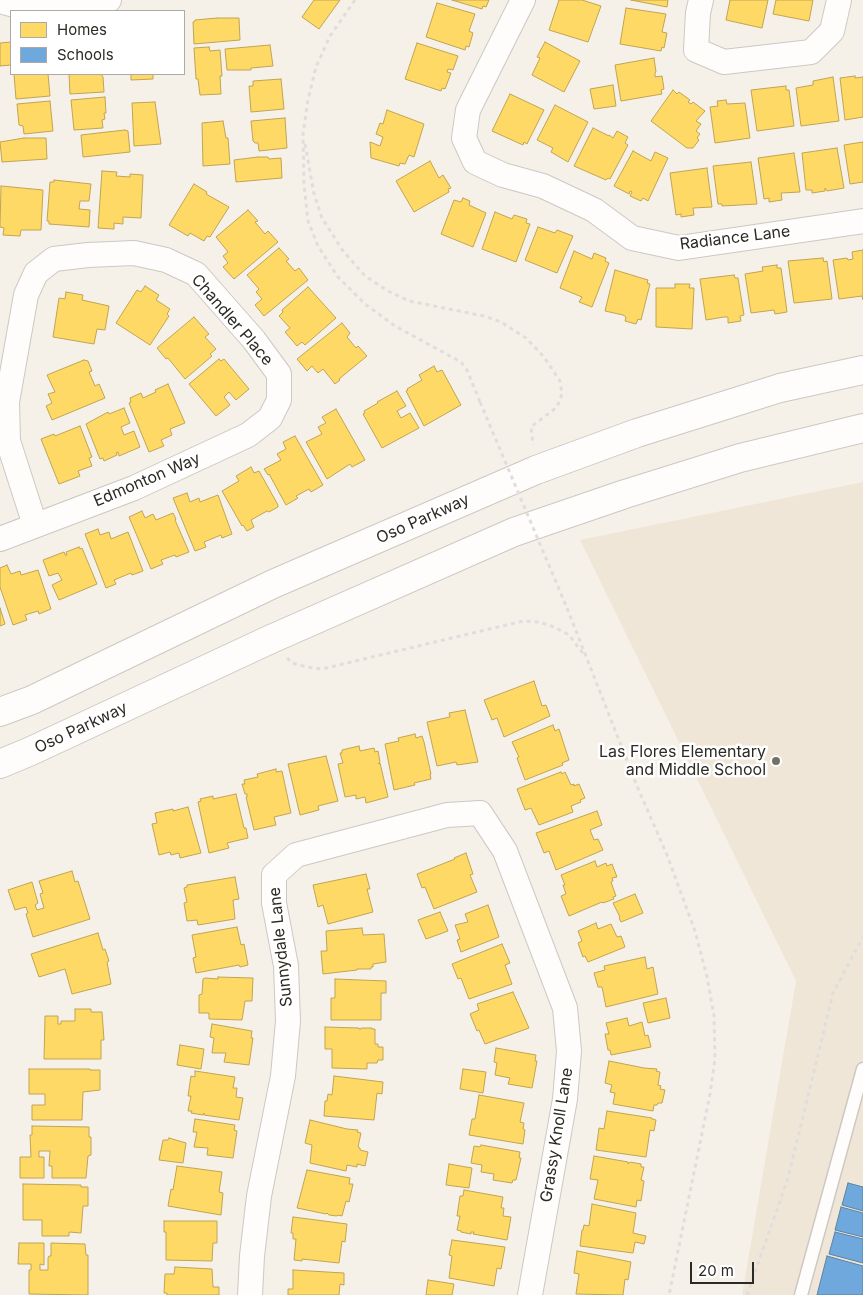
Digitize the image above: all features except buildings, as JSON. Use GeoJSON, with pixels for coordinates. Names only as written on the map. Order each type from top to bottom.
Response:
{"type":"FeatureCollection","features":[{"type":"Feature","properties":{"kind":"main road","name":"Oso Parkway"},"geometry":{"type":"LineString","coordinates":[[0,712],[32,700],[273,584],[536,470],[637,433],[780,388],[863,370]]}},
{"type":"Feature","properties":{"kind":"main road","name":"Oso Parkway"},"geometry":{"type":"LineString","coordinates":[[0,764],[31,752],[269,640],[514,532],[625,494],[740,458],[863,428]]}},
{"type":"Feature","properties":{"kind":"street"},"geometry":{"type":"LineString","coordinates":[[0,1],[14,5],[48,9],[83,8],[109,0]]}},
{"type":"Feature","properties":{"kind":"street","name":"Radiance Lane"},"geometry":{"type":"LineString","coordinates":[[523,0],[468,110],[464,138],[475,162],[503,175],[543,186],[594,210],[632,238],[679,248],[863,221]]}},
{"type":"Feature","properties":{"kind":"street"},"geometry":{"type":"LineString","coordinates":[[701,0],[698,13],[696,50],[724,62],[811,52],[832,31],[838,0]]}},
{"type":"Feature","properties":{"kind":"street","name":"Chandler Place"},"geometry":{"type":"LineString","coordinates":[[35,525],[8,441],[7,402],[26,295],[36,273],[54,259],[134,253],[166,260],[196,274],[254,340],[279,374],[279,400]]}},
{"type":"Feature","properties":{"kind":"street","name":"Edmonton Way"},"geometry":{"type":"LineString","coordinates":[[0,539],[134,488],[248,435],[270,418],[279,400]]}},
{"type":"Feature","properties":{"kind":"street","name":"Sunnydale Lane"},"geometry":{"type":"LineString","coordinates":[[250,1295],[252,1256],[259,1196],[283,1076],[288,1020],[286,966],[274,903],[274,874],[296,855],[447,815],[480,813]]}},
{"type":"Feature","properties":{"kind":"street","name":"Grassy Knoll Lane"},"geometry":{"type":"LineString","coordinates":[[480,813],[505,852],[564,1008],[569,1051],[565,1099],[530,1295]]}},
{"type":"Feature","properties":{"kind":"lane"},"geometry":{"type":"LineString","coordinates":[[801,1295],[863,1069]]}},
{"type":"Feature","properties":{"kind":"path"},"geometry":{"type":"LineString","coordinates":[[355,0],[330,36],[316,67],[308,100],[303,134],[304,184],[308,221],[318,246],[338,277],[365,304],[395,326],[461,362],[468,370],[567,608],[637,786],[667,855],[695,931],[707,977],[714,1016],[715,1059],[710,1094],[669,1295]]}},
{"type":"Feature","properties":{"kind":"path"},"geometry":{"type":"LineString","coordinates":[[303,134],[314,194],[322,218],[343,251],[365,276],[388,291],[409,301],[484,316],[501,322],[526,338],[544,357],[560,381],[562,394],[557,407],[531,427],[536,470]]}},
{"type":"Feature","properties":{"kind":"path"},"geometry":{"type":"LineString","coordinates":[[269,640],[292,662],[322,669],[523,621],[539,622],[569,635],[587,658]]}},
{"type":"Feature","properties":{"kind":"path"},"geometry":{"type":"LineString","coordinates":[[747,1295],[788,1178],[833,993],[863,937]]}},
{"type":"Feature","properties":{"kind":"shaded area","name":"Las Flores Elementary and Middle School"},"geometry":{"type":"Polygon","coordinates":[[[863,482],[863,1295],[742,1295],[796,981],[580,540],[863,482]]]}},
{"type":"Feature","properties":{"kind":"place","name":"Las Flores Elementary and Middle School"},"geometry":{"type":"Point","coordinates":[776,761]}}]}
